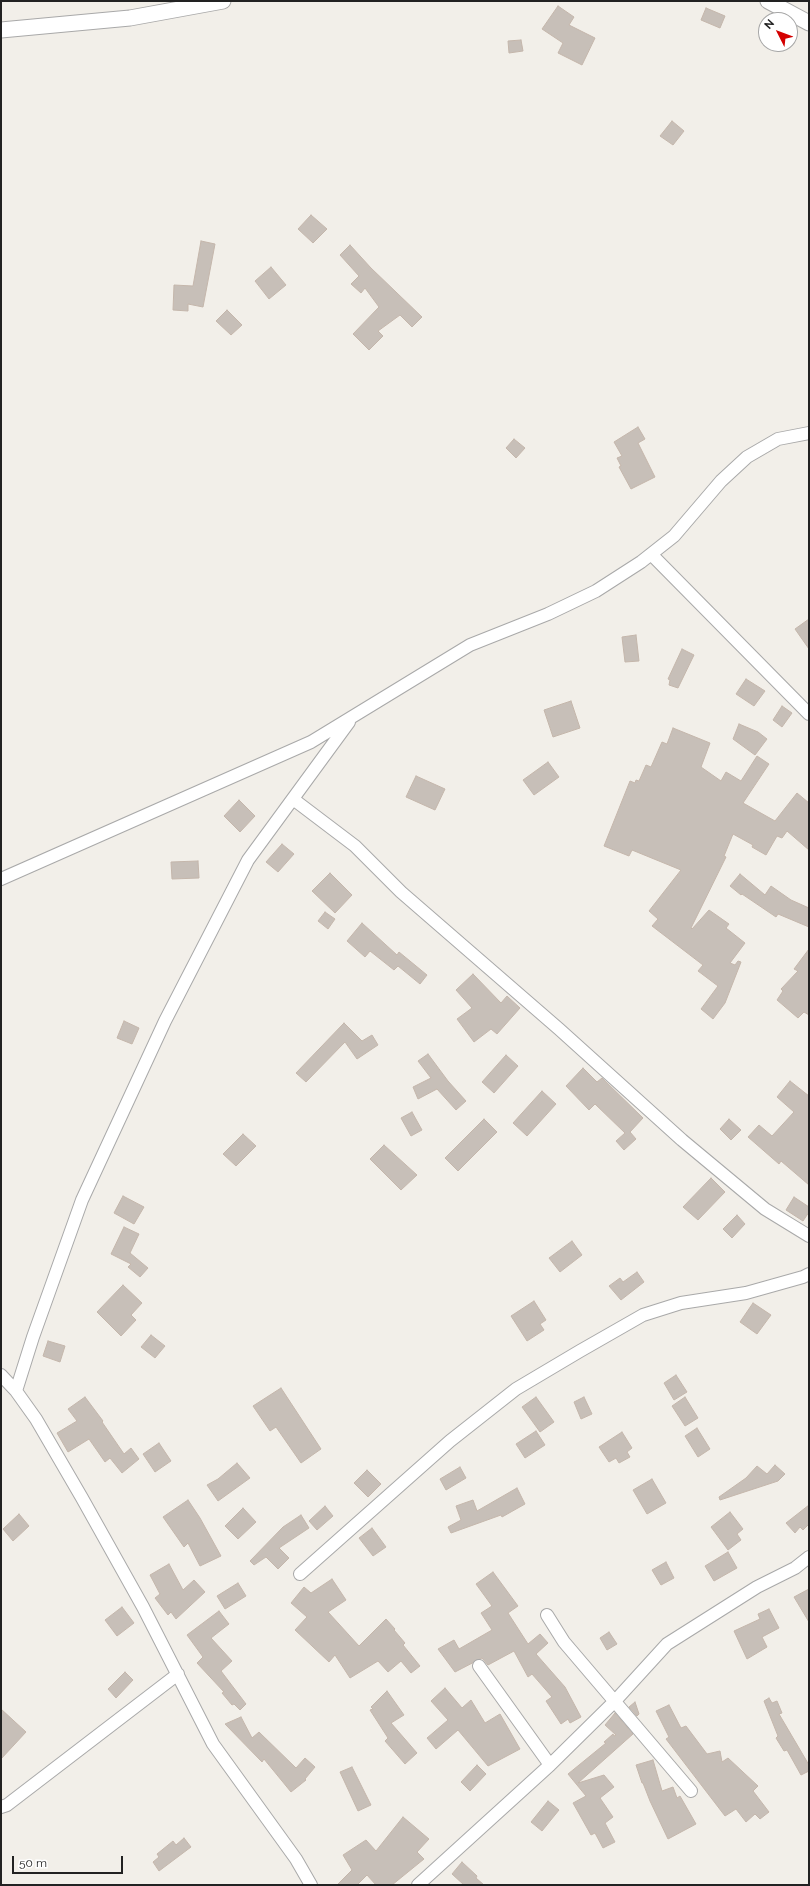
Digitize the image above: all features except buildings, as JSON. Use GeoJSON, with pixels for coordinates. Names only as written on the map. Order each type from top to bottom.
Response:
{"type":"FeatureCollection","features":[{"type":"Feature","properties":{"kind":"street"},"geometry":{"type":"LineString","coordinates":[[1,30],[130,18],[223,1]]}},
{"type":"Feature","properties":{"kind":"street"},"geometry":{"type":"LineString","coordinates":[[768,1],[809,23]]}},
{"type":"Feature","properties":{"kind":"street"},"geometry":{"type":"LineString","coordinates":[[1,879],[310,742],[352,718],[470,645],[548,614],[596,591],[651,554],[674,536],[721,481],[748,457],[778,440],[809,433]]}},
{"type":"Feature","properties":{"kind":"street"},"geometry":{"type":"LineString","coordinates":[[651,554],[809,714]]}},
{"type":"Feature","properties":{"kind":"street"},"geometry":{"type":"LineString","coordinates":[[16,1391],[33,1337],[82,1200],[165,1021],[248,860],[352,718]]}},
{"type":"Feature","properties":{"kind":"street"},"geometry":{"type":"LineString","coordinates":[[293,799],[355,846],[400,892],[559,1029],[682,1140],[765,1209],[809,1236]]}},
{"type":"Feature","properties":{"kind":"street"},"geometry":{"type":"LineString","coordinates":[[300,1574],[456,1437],[516,1390],[580,1351],[643,1315],[681,1303],[746,1293],[809,1274]]}},
{"type":"Feature","properties":{"kind":"street"},"geometry":{"type":"LineString","coordinates":[[1,1375],[16,1391],[36,1419],[82,1498],[143,1607],[213,1744],[296,1859],[311,1885]]}},
{"type":"Feature","properties":{"kind":"street"},"geometry":{"type":"LineString","coordinates":[[418,1885],[550,1765],[615,1702],[667,1644],[757,1587],[795,1568],[809,1557]]}},
{"type":"Feature","properties":{"kind":"street"},"geometry":{"type":"LineString","coordinates":[[548,1616],[564,1642],[691,1791]]}},
{"type":"Feature","properties":{"kind":"street"},"geometry":{"type":"LineString","coordinates":[[479,1666],[550,1765]]}},
{"type":"Feature","properties":{"kind":"street"},"geometry":{"type":"LineString","coordinates":[[1,1807],[7,1805],[178,1674]]}}]}
